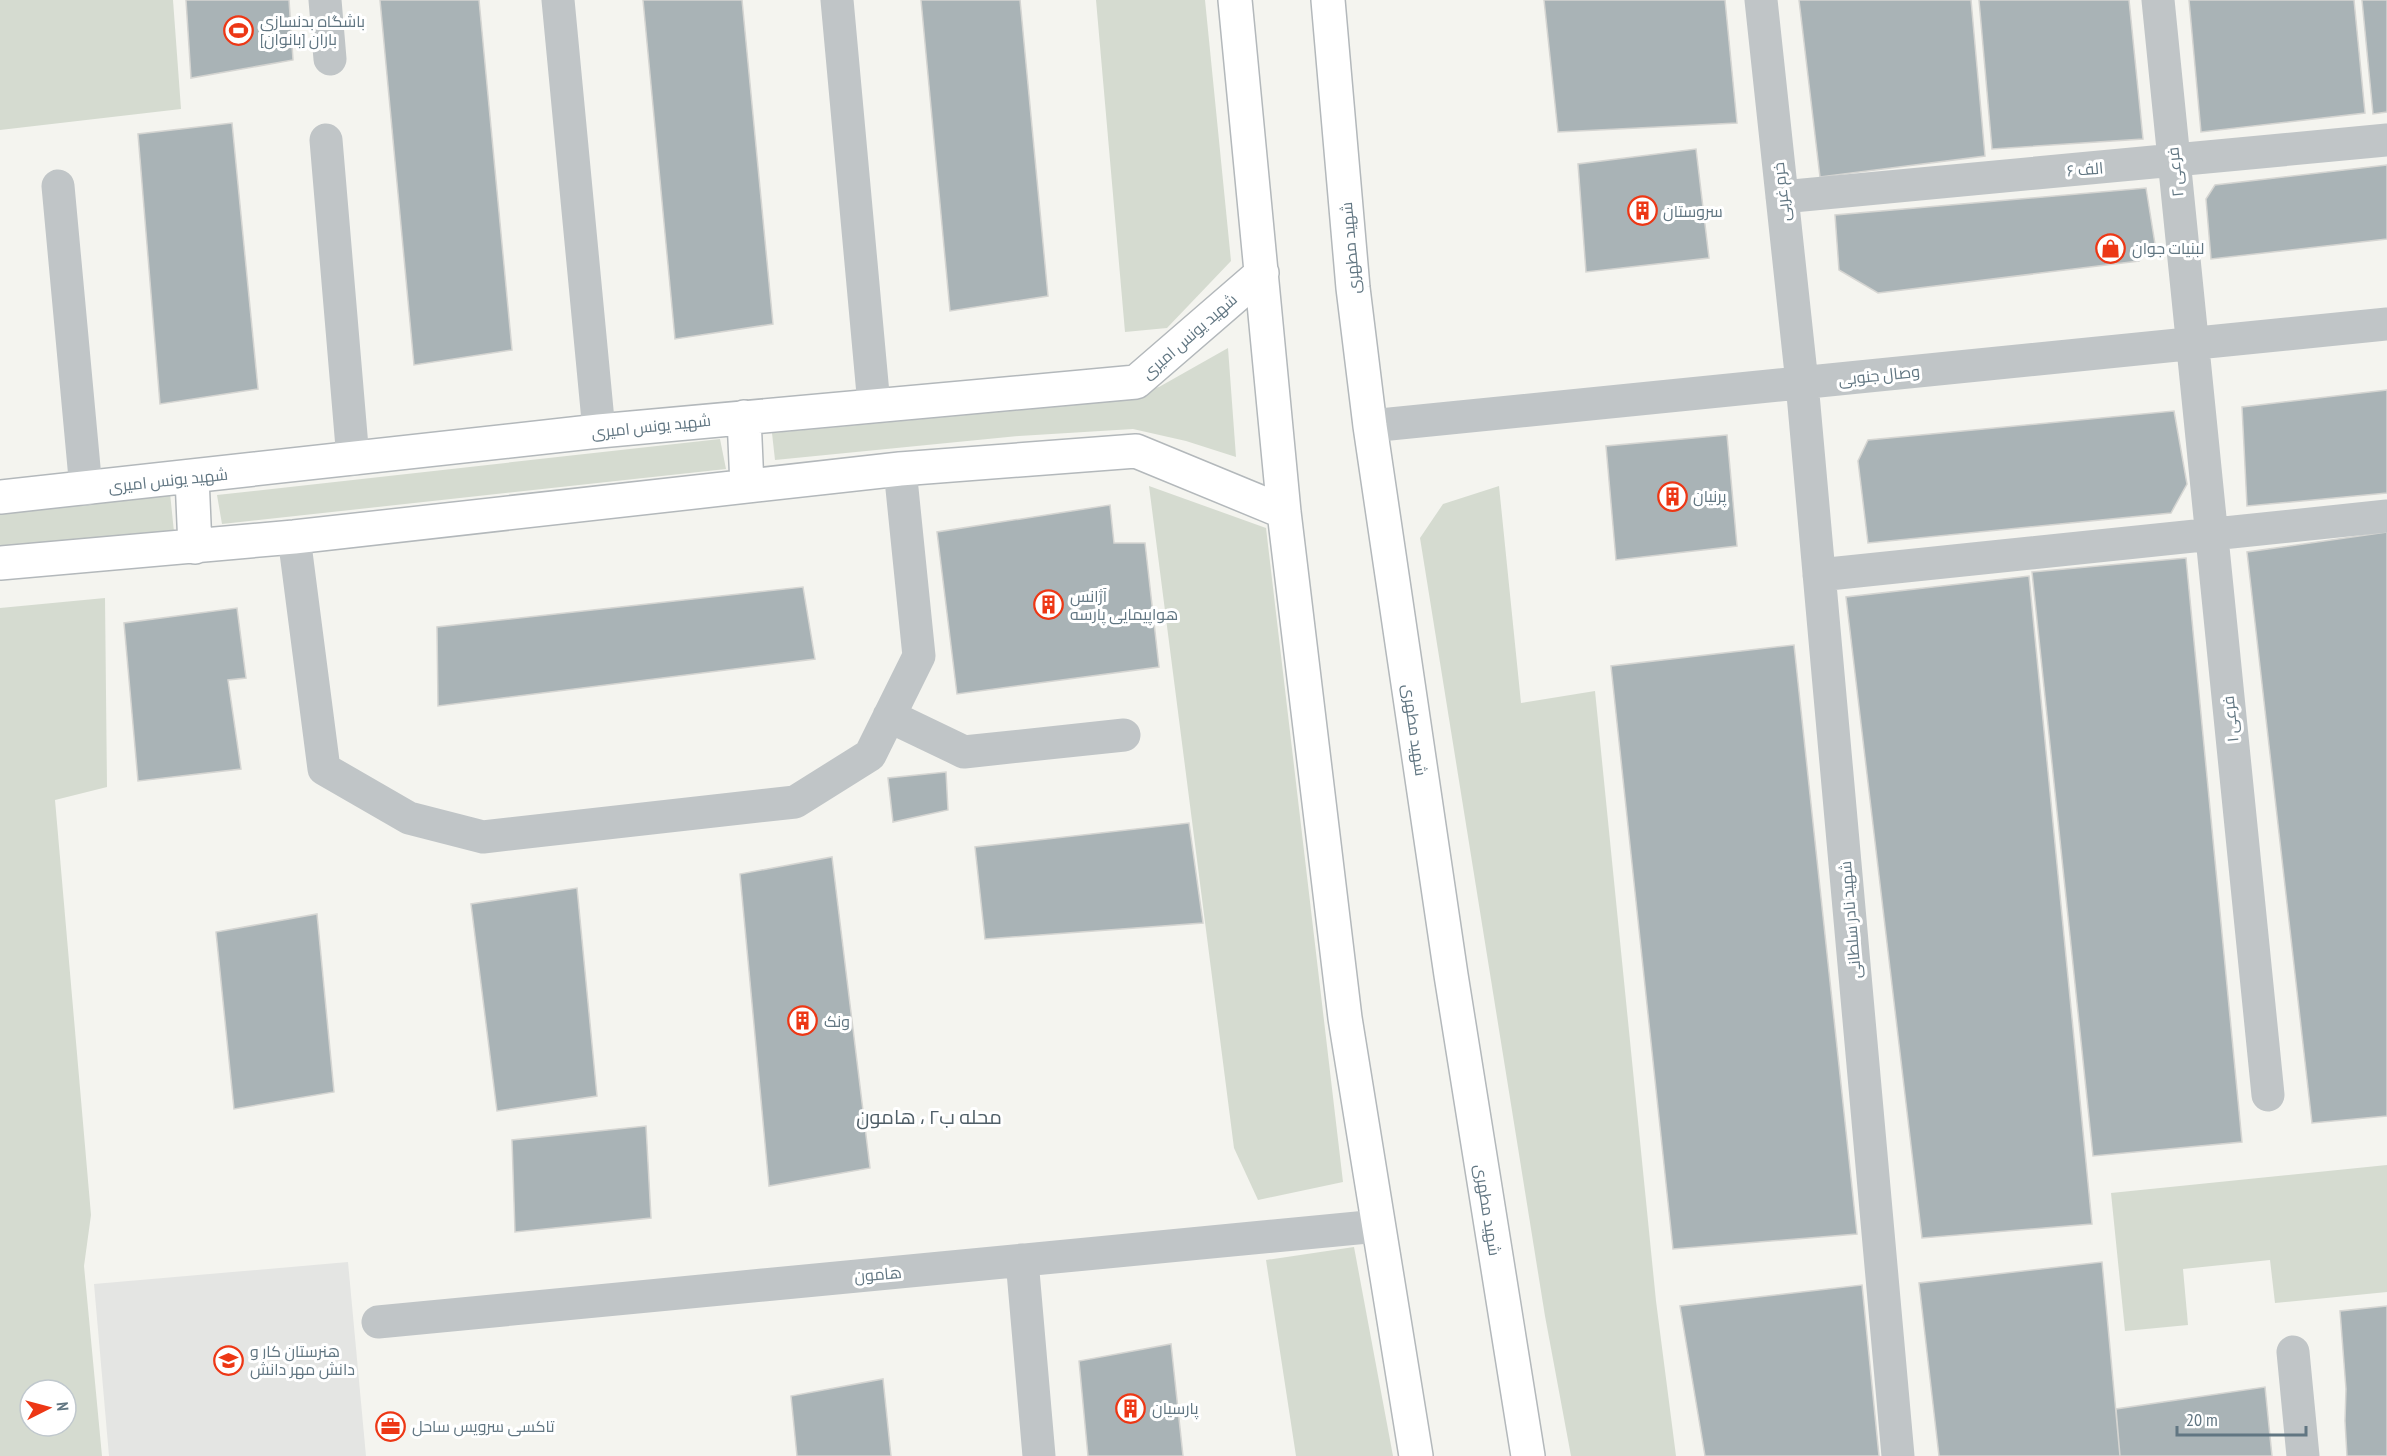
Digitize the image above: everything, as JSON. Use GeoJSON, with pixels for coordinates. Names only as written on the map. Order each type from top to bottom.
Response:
{"type":"FeatureCollection","features":[{"type":"Feature","properties":{"kind":"main road"},"geometry":{"type":"LineString","coordinates":[[1235,0],[1284,512],[1345,1018],[1416,1456]]}},
{"type":"Feature","properties":{"kind":"main road","name":"شهید مطهری"},"geometry":{"type":"LineString","coordinates":[[1328,0],[1353,288],[1370,426],[1451,975],[1528,1456]]}},
{"type":"Feature","properties":{"kind":"main road","name":"شهید یونس امیری"},"geometry":{"type":"LineString","coordinates":[[0,497],[599,431],[1136,382],[1262,273]]}},
{"type":"Feature","properties":{"kind":"main road"},"geometry":{"type":"LineString","coordinates":[[744,417],[747,486]]}},
{"type":"Feature","properties":{"kind":"main road"},"geometry":{"type":"LineString","coordinates":[[0,563],[294,537],[900,469],[1136,451],[1284,512]]}},
{"type":"Feature","properties":{"kind":"main road"},"geometry":{"type":"LineString","coordinates":[[192,477],[195,547]]}},
{"type":"Feature","properties":{"kind":"street"},"geometry":{"type":"LineString","coordinates":[[325,0],[330,59]]}},
{"type":"Feature","properties":{"kind":"street"},"geometry":{"type":"LineString","coordinates":[[558,0],[599,431]]}},
{"type":"Feature","properties":{"kind":"street"},"geometry":{"type":"LineString","coordinates":[[837,0],[874,405]]}},
{"type":"Feature","properties":{"kind":"street","name":"خرم غربی"},"geometry":{"type":"LineString","coordinates":[[1761,0],[1802,383]]}},
{"type":"Feature","properties":{"kind":"street","name":"فرعی ۲"},"geometry":{"type":"LineString","coordinates":[[2158,0],[2192,344]]}},
{"type":"Feature","properties":{"kind":"street"},"geometry":{"type":"LineString","coordinates":[[326,140],[353,459]]}},
{"type":"Feature","properties":{"kind":"street","name":"۶ الف"},"geometry":{"type":"LineString","coordinates":[[1782,196],[2387,140]]}},
{"type":"Feature","properties":{"kind":"street"},"geometry":{"type":"LineString","coordinates":[[58,186],[86,489]]}},
{"type":"Feature","properties":{"kind":"street","name":"وصال جنوبی"},"geometry":{"type":"LineString","coordinates":[[1370,426],[2387,324]]}},
{"type":"Feature","properties":{"kind":"street","name":"فرعی ۱"},"geometry":{"type":"LineString","coordinates":[[2192,344],[2268,1095]]}},
{"type":"Feature","properties":{"kind":"street","name":"شهید نادر سلطانی"},"geometry":{"type":"LineString","coordinates":[[1802,383],[1898,1456]]}},
{"type":"Feature","properties":{"kind":"street"},"geometry":{"type":"LineString","coordinates":[[294,537],[324,769],[409,818],[483,837],[795,802],[870,755],[918,656],[900,469]]}},
{"type":"Feature","properties":{"kind":"street"},"geometry":{"type":"LineString","coordinates":[[1819,574],[2387,516]]}},
{"type":"Feature","properties":{"kind":"street"},"geometry":{"type":"LineString","coordinates":[[889,716],[964,752],[1124,735]]}},
{"type":"Feature","properties":{"kind":"street","name":"هامون"},"geometry":{"type":"LineString","coordinates":[[378,1322],[1378,1226]]}},
{"type":"Feature","properties":{"kind":"street"},"geometry":{"type":"LineString","coordinates":[[1022,1260],[1039,1456]]}},
{"type":"Feature","properties":{"kind":"street"},"geometry":{"type":"LineString","coordinates":[[2293,1352],[2303,1456]]}},
{"type":"Feature","properties":{"kind":"shaded area"},"geometry":{"type":"Polygon","coordinates":[[[0,0],[173,0],[181,109],[0,130],[0,0]]]}},
{"type":"Feature","properties":{"kind":"shaded area"},"geometry":{"type":"Polygon","coordinates":[[[1096,0],[1205,0],[1231,261],[1167,328],[1125,332],[1096,0]]]}},
{"type":"Feature","properties":{"kind":"shaded area"},"geometry":{"type":"Polygon","coordinates":[[[1228,348],[1236,457],[1186,441],[1133,429],[1019,436],[775,460],[772,433],[1097,403],[1159,387],[1228,348]]]}},
{"type":"Feature","properties":{"kind":"shaded area"},"geometry":{"type":"Polygon","coordinates":[[[720,439],[726,469],[222,524],[217,495],[720,439]]]}},
{"type":"Feature","properties":{"kind":"shaded area"},"geometry":{"type":"Polygon","coordinates":[[[1149,486],[1266,528],[1343,1182],[1258,1200],[1234,1148],[1149,486]]]}},
{"type":"Feature","properties":{"kind":"shaded area"},"geometry":{"type":"Polygon","coordinates":[[[1499,486],[1521,703],[1595,691],[1656,1301],[1676,1456],[1571,1456],[1545,1316],[1420,538],[1443,504],[1499,486]]]}},
{"type":"Feature","properties":{"kind":"shaded area"},"geometry":{"type":"Polygon","coordinates":[[[170,493],[174,532],[0,546],[0,513],[170,493]]]}},
{"type":"Feature","properties":{"kind":"shaded area"},"geometry":{"type":"Polygon","coordinates":[[[105,598],[107,787],[55,800],[91,1215],[84,1266],[102,1456],[0,1456],[0,608],[105,598]]]}},
{"type":"Feature","properties":{"kind":"shaded area"},"geometry":{"type":"Polygon","coordinates":[[[2387,1165],[2387,1292],[2275,1303],[2270,1260],[2183,1269],[2188,1325],[2125,1331],[2111,1193],[2387,1165]]]}},
{"type":"Feature","properties":{"kind":"shaded area"},"geometry":{"type":"Polygon","coordinates":[[[1354,1247],[1393,1456],[1296,1456],[1266,1260],[1354,1247]]]}},
{"type":"Feature","properties":{"kind":"shaded area","name":"هنرستان کار و دانش مهر دانش"},"geometry":{"type":"Polygon","coordinates":[[[348,1262],[366,1456],[109,1456],[94,1284],[348,1262]]]}},
{"type":"Feature","properties":{"kind":"building","name":"باشگاه بدنسازی باران [بانوان]"},"geometry":{"type":"Polygon","coordinates":[[[186,0],[289,0],[293,60],[191,78],[186,0]]]}},
{"type":"Feature","properties":{"kind":"building"},"geometry":{"type":"Polygon","coordinates":[[[380,0],[479,0],[512,350],[414,365],[380,0]]]}},
{"type":"Feature","properties":{"kind":"building"},"geometry":{"type":"Polygon","coordinates":[[[643,0],[742,0],[773,324],[675,339],[643,0]]]}},
{"type":"Feature","properties":{"kind":"building"},"geometry":{"type":"Polygon","coordinates":[[[921,0],[1020,0],[1048,296],[950,311],[921,0]]]}},
{"type":"Feature","properties":{"kind":"building"},"geometry":{"type":"Polygon","coordinates":[[[1544,0],[1725,0],[1737,123],[1558,132],[1544,0]]]}},
{"type":"Feature","properties":{"kind":"building"},"geometry":{"type":"Polygon","coordinates":[[[1799,0],[1971,0],[1985,156],[1820,177],[1799,0]]]}},
{"type":"Feature","properties":{"kind":"building"},"geometry":{"type":"Polygon","coordinates":[[[1979,0],[2129,0],[2143,139],[1992,149],[1979,0]]]}},
{"type":"Feature","properties":{"kind":"building"},"geometry":{"type":"Polygon","coordinates":[[[2189,0],[2354,0],[2365,113],[2201,132],[2189,0]]]}},
{"type":"Feature","properties":{"kind":"building"},"geometry":{"type":"Polygon","coordinates":[[[2362,0],[2387,0],[2387,112],[2373,114],[2362,0]]]}},
{"type":"Feature","properties":{"kind":"building"},"geometry":{"type":"Polygon","coordinates":[[[232,123],[258,389],[160,404],[138,134],[232,123]]]}},
{"type":"Feature","properties":{"kind":"building","name":"سروستان"},"geometry":{"type":"Polygon","coordinates":[[[1696,149],[1709,258],[1586,272],[1578,164],[1696,149]]]}},
{"type":"Feature","properties":{"kind":"building"},"geometry":{"type":"Polygon","coordinates":[[[2387,165],[2387,239],[2211,259],[2206,199],[2215,185],[2387,165]]]}},
{"type":"Feature","properties":{"kind":"building"},"geometry":{"type":"Polygon","coordinates":[[[2146,188],[2155,244],[2139,261],[1878,293],[1839,270],[1835,215],[2146,188]]]}},
{"type":"Feature","properties":{"kind":"building"},"geometry":{"type":"Polygon","coordinates":[[[2387,390],[2387,493],[2247,506],[2242,407],[2387,390]]]}},
{"type":"Feature","properties":{"kind":"building"},"geometry":{"type":"Polygon","coordinates":[[[2174,411],[2187,484],[2171,513],[1868,543],[1858,461],[1868,440],[2174,411]]]}},
{"type":"Feature","properties":{"kind":"building","name":"پرنیان"},"geometry":{"type":"Polygon","coordinates":[[[1727,435],[1737,546],[1616,560],[1606,446],[1727,435]]]}},
{"type":"Feature","properties":{"kind":"building","name":"آژانس هواپیمایی پارسه"},"geometry":{"type":"Polygon","coordinates":[[[1110,505],[1114,543],[1145,543],[1159,667],[957,694],[937,532],[1110,505]]]}},
{"type":"Feature","properties":{"kind":"building"},"geometry":{"type":"Polygon","coordinates":[[[2387,532],[2387,1116],[2312,1123],[2247,552],[2387,532]]]}},
{"type":"Feature","properties":{"kind":"building"},"geometry":{"type":"Polygon","coordinates":[[[2186,558],[2242,1142],[2093,1156],[2032,572],[2186,558]]]}},
{"type":"Feature","properties":{"kind":"building"},"geometry":{"type":"Polygon","coordinates":[[[2029,576],[2092,1224],[1922,1238],[1846,597],[2029,576]]]}},
{"type":"Feature","properties":{"kind":"building"},"geometry":{"type":"Polygon","coordinates":[[[803,587],[815,659],[438,706],[437,627],[803,587]]]}},
{"type":"Feature","properties":{"kind":"building"},"geometry":{"type":"Polygon","coordinates":[[[237,608],[246,678],[228,680],[241,769],[138,781],[124,623],[237,608]]]}},
{"type":"Feature","properties":{"kind":"building"},"geometry":{"type":"Polygon","coordinates":[[[1794,645],[1857,1234],[1673,1249],[1611,666],[1794,645]]]}},
{"type":"Feature","properties":{"kind":"building"},"geometry":{"type":"Polygon","coordinates":[[[946,772],[948,810],[893,822],[888,778],[946,772]]]}},
{"type":"Feature","properties":{"kind":"building"},"geometry":{"type":"Polygon","coordinates":[[[1189,823],[1203,923],[985,939],[975,847],[1189,823]]]}},
{"type":"Feature","properties":{"kind":"building","name":"ونک"},"geometry":{"type":"Polygon","coordinates":[[[832,857],[870,1168],[769,1186],[740,874],[832,857]]]}},
{"type":"Feature","properties":{"kind":"building"},"geometry":{"type":"Polygon","coordinates":[[[577,888],[597,1096],[497,1111],[471,904],[577,888]]]}},
{"type":"Feature","properties":{"kind":"building"},"geometry":{"type":"Polygon","coordinates":[[[317,914],[334,1092],[234,1109],[216,932],[317,914]]]}},
{"type":"Feature","properties":{"kind":"building"},"geometry":{"type":"Polygon","coordinates":[[[646,1126],[651,1218],[515,1232],[512,1140],[646,1126]]]}},
{"type":"Feature","properties":{"kind":"building"},"geometry":{"type":"Polygon","coordinates":[[[2102,1262],[2120,1456],[1939,1456],[1919,1283],[2102,1262]]]}},
{"type":"Feature","properties":{"kind":"building"},"geometry":{"type":"Polygon","coordinates":[[[1862,1285],[1879,1456],[1705,1456],[1680,1306],[1862,1285]]]}},
{"type":"Feature","properties":{"kind":"building"},"geometry":{"type":"Polygon","coordinates":[[[2387,1306],[2387,1456],[2347,1456],[2346,1389],[2340,1311],[2387,1306]]]}},
{"type":"Feature","properties":{"kind":"building","name":"پارسیان"},"geometry":{"type":"Polygon","coordinates":[[[1171,1344],[1183,1456],[1088,1456],[1079,1361],[1171,1344]]]}},
{"type":"Feature","properties":{"kind":"building"},"geometry":{"type":"Polygon","coordinates":[[[883,1379],[891,1456],[797,1456],[791,1396],[883,1379]]]}},
{"type":"Feature","properties":{"kind":"building"},"geometry":{"type":"Polygon","coordinates":[[[2265,1387],[2272,1456],[2120,1456],[2116,1409],[2265,1387]]]}},
{"type":"Feature","properties":{"kind":"place","name":"باشگاه بدنسازی باران [بانوان]"},"geometry":{"type":"Point","coordinates":[239,30]}},
{"type":"Feature","properties":{"kind":"place","name":"سروستان"},"geometry":{"type":"Point","coordinates":[1642,211]}},
{"type":"Feature","properties":{"kind":"place","name":"لبنیات جوان"},"geometry":{"type":"Point","coordinates":[2111,248]}},
{"type":"Feature","properties":{"kind":"place","name":"پرنیان"},"geometry":{"type":"Point","coordinates":[1672,496]}},
{"type":"Feature","properties":{"kind":"place","name":"آژانس هواپیمایی پارسه"},"geometry":{"type":"Point","coordinates":[1049,605]}},
{"type":"Feature","properties":{"kind":"place","name":"ونک"},"geometry":{"type":"Point","coordinates":[803,1021]}},
{"type":"Feature","properties":{"kind":"place","name":"هنرستان کار و دانش مهر دانش"},"geometry":{"type":"Point","coordinates":[229,1360]}},
{"type":"Feature","properties":{"kind":"place","name":"پارسیان"},"geometry":{"type":"Point","coordinates":[1131,1408]}},
{"type":"Feature","properties":{"kind":"place","name":"تاکسی سرویس ساحل"},"geometry":{"type":"Point","coordinates":[391,1426]}},
{"type":"Feature","properties":{"kind":"district","name":"محله ب۲ ، هامون"},"geometry":{"type":"Point","coordinates":[929,1117]}}]}
